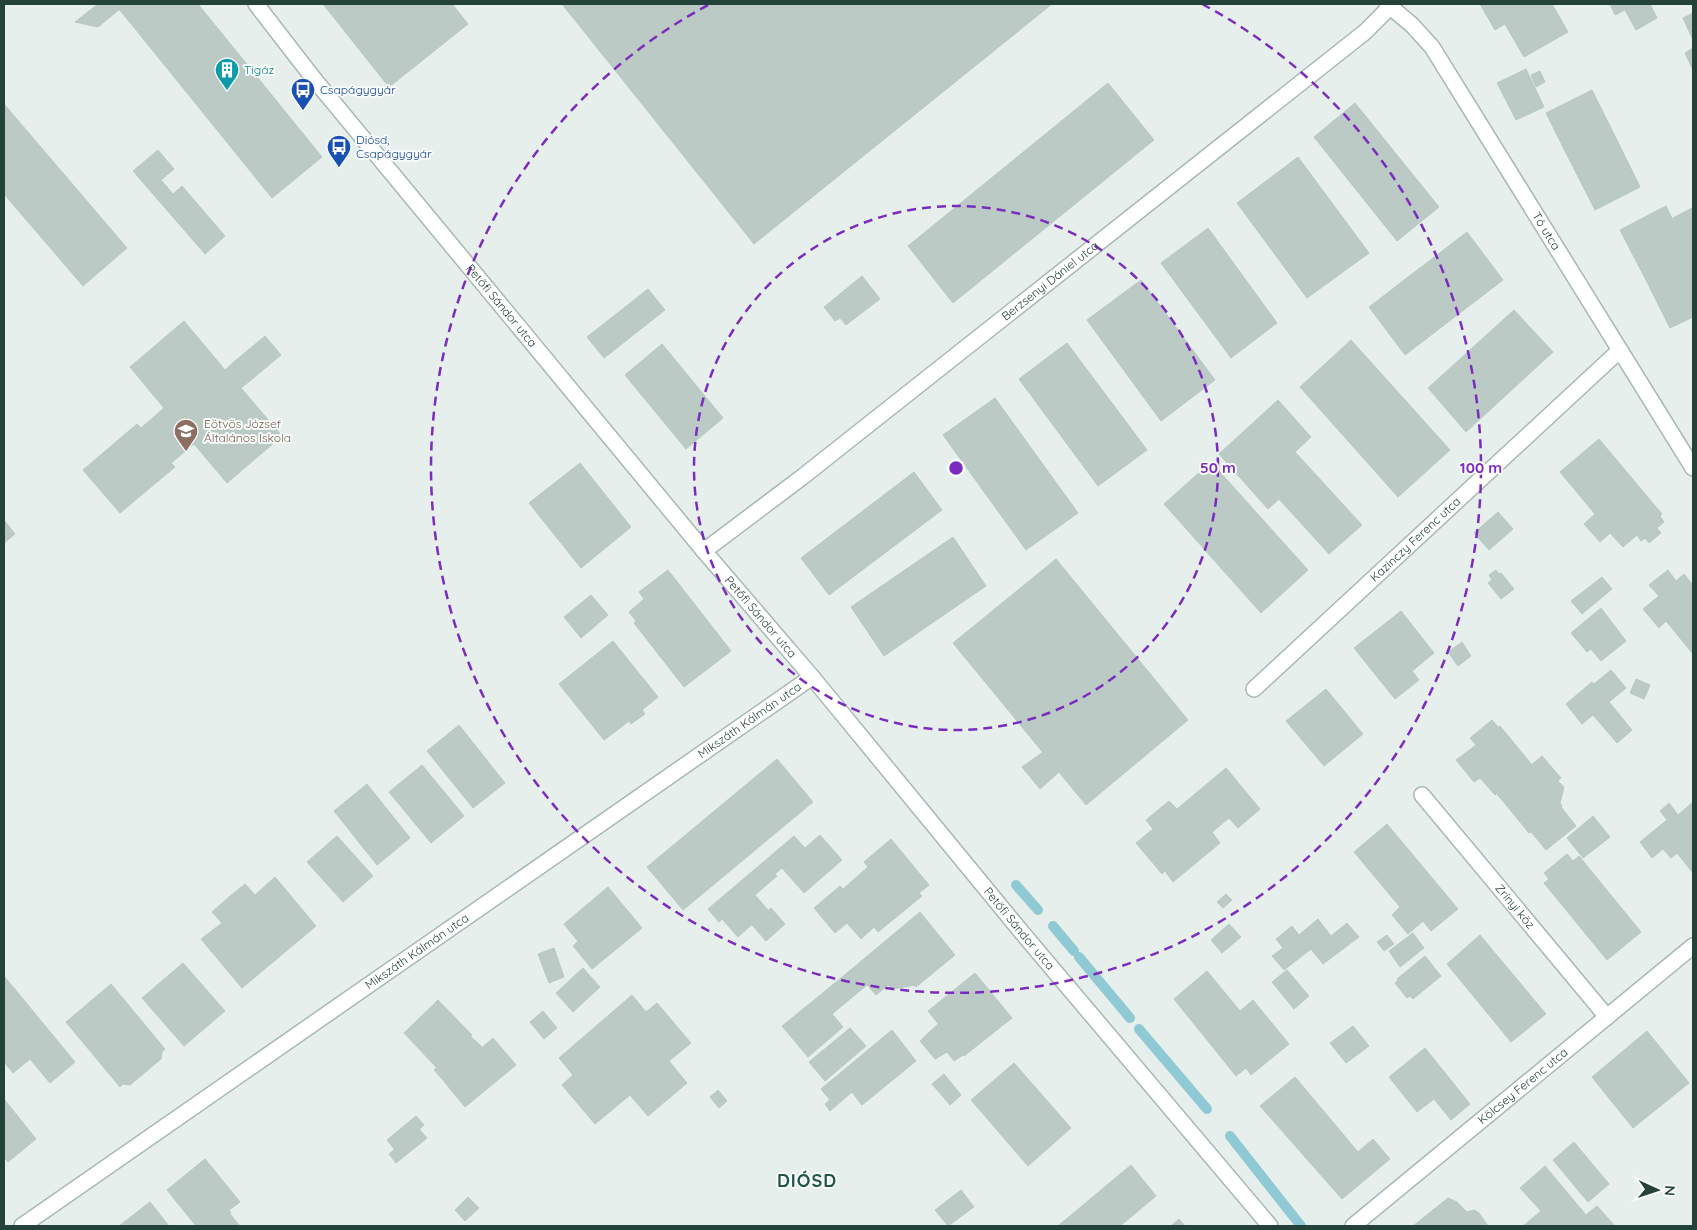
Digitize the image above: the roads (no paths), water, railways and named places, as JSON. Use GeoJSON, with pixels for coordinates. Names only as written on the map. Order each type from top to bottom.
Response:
{"type":"FeatureCollection","features":[{"type":"Feature","properties":{"kind":"street","name":"Petőfi Sándor utca"},"geometry":{"type":"LineString","coordinates":[[256,4],[314,78],[704,551],[812,677],[1018,927],[1270,1226]]}},
{"type":"Feature","properties":{"kind":"street","name":"Berzsenyi Dániel utca"},"geometry":{"type":"LineString","coordinates":[[704,551],[801,478],[1365,32],[1390,5]]}},
{"type":"Feature","properties":{"kind":"street","name":"Tó utca"},"geometry":{"type":"LineString","coordinates":[[1390,5],[1432,47],[1693,468]]}},
{"type":"Feature","properties":{"kind":"street","name":"Kazinczy Ferenc utca"},"geometry":{"type":"LineString","coordinates":[[1254,689],[1620,350]]}},
{"type":"Feature","properties":{"kind":"street","name":"Mikszáth Kálmán utca"},"geometry":{"type":"LineString","coordinates":[[22,1226],[812,677]]}},
{"type":"Feature","properties":{"kind":"street","name":"Zrínyi köz"},"geometry":{"type":"LineString","coordinates":[[1422,795],[1607,1017]]}},
{"type":"Feature","properties":{"kind":"street","name":"Kölcsey Ferenc utca"},"geometry":{"type":"LineString","coordinates":[[1353,1226],[1693,946]]}},
{"type":"Feature","properties":{"kind":"waterway"},"geometry":{"type":"LineString","coordinates":[[1016,885],[1038,910]]}},
{"type":"Feature","properties":{"kind":"waterway"},"geometry":{"type":"LineString","coordinates":[[1053,926],[1074,951]]}},
{"type":"Feature","properties":{"kind":"waterway"},"geometry":{"type":"LineString","coordinates":[[1079,957],[1130,1018]]}},
{"type":"Feature","properties":{"kind":"waterway"},"geometry":{"type":"LineString","coordinates":[[1139,1029],[1207,1109]]}},
{"type":"Feature","properties":{"kind":"waterway"},"geometry":{"type":"LineString","coordinates":[[1230,1136],[1301,1226]]}},
{"type":"Feature","properties":{"kind":"place","name":"Tigáz"},"geometry":{"type":"Point","coordinates":[227,91]}},
{"type":"Feature","properties":{"kind":"place","name":"Csapágygyár"},"geometry":{"type":"Point","coordinates":[303,111]}},
{"type":"Feature","properties":{"kind":"place","name":"Diósd, Csapágygyár"},"geometry":{"type":"Point","coordinates":[339,168]}},
{"type":"Feature","properties":{"kind":"place","name":"Eötvös József Általános Iskola"},"geometry":{"type":"Point","coordinates":[186,452]}},
{"type":"Feature","properties":{"kind":"district","name":"DIÓSD"},"geometry":{"type":"Point","coordinates":[807,1181]}}]}
